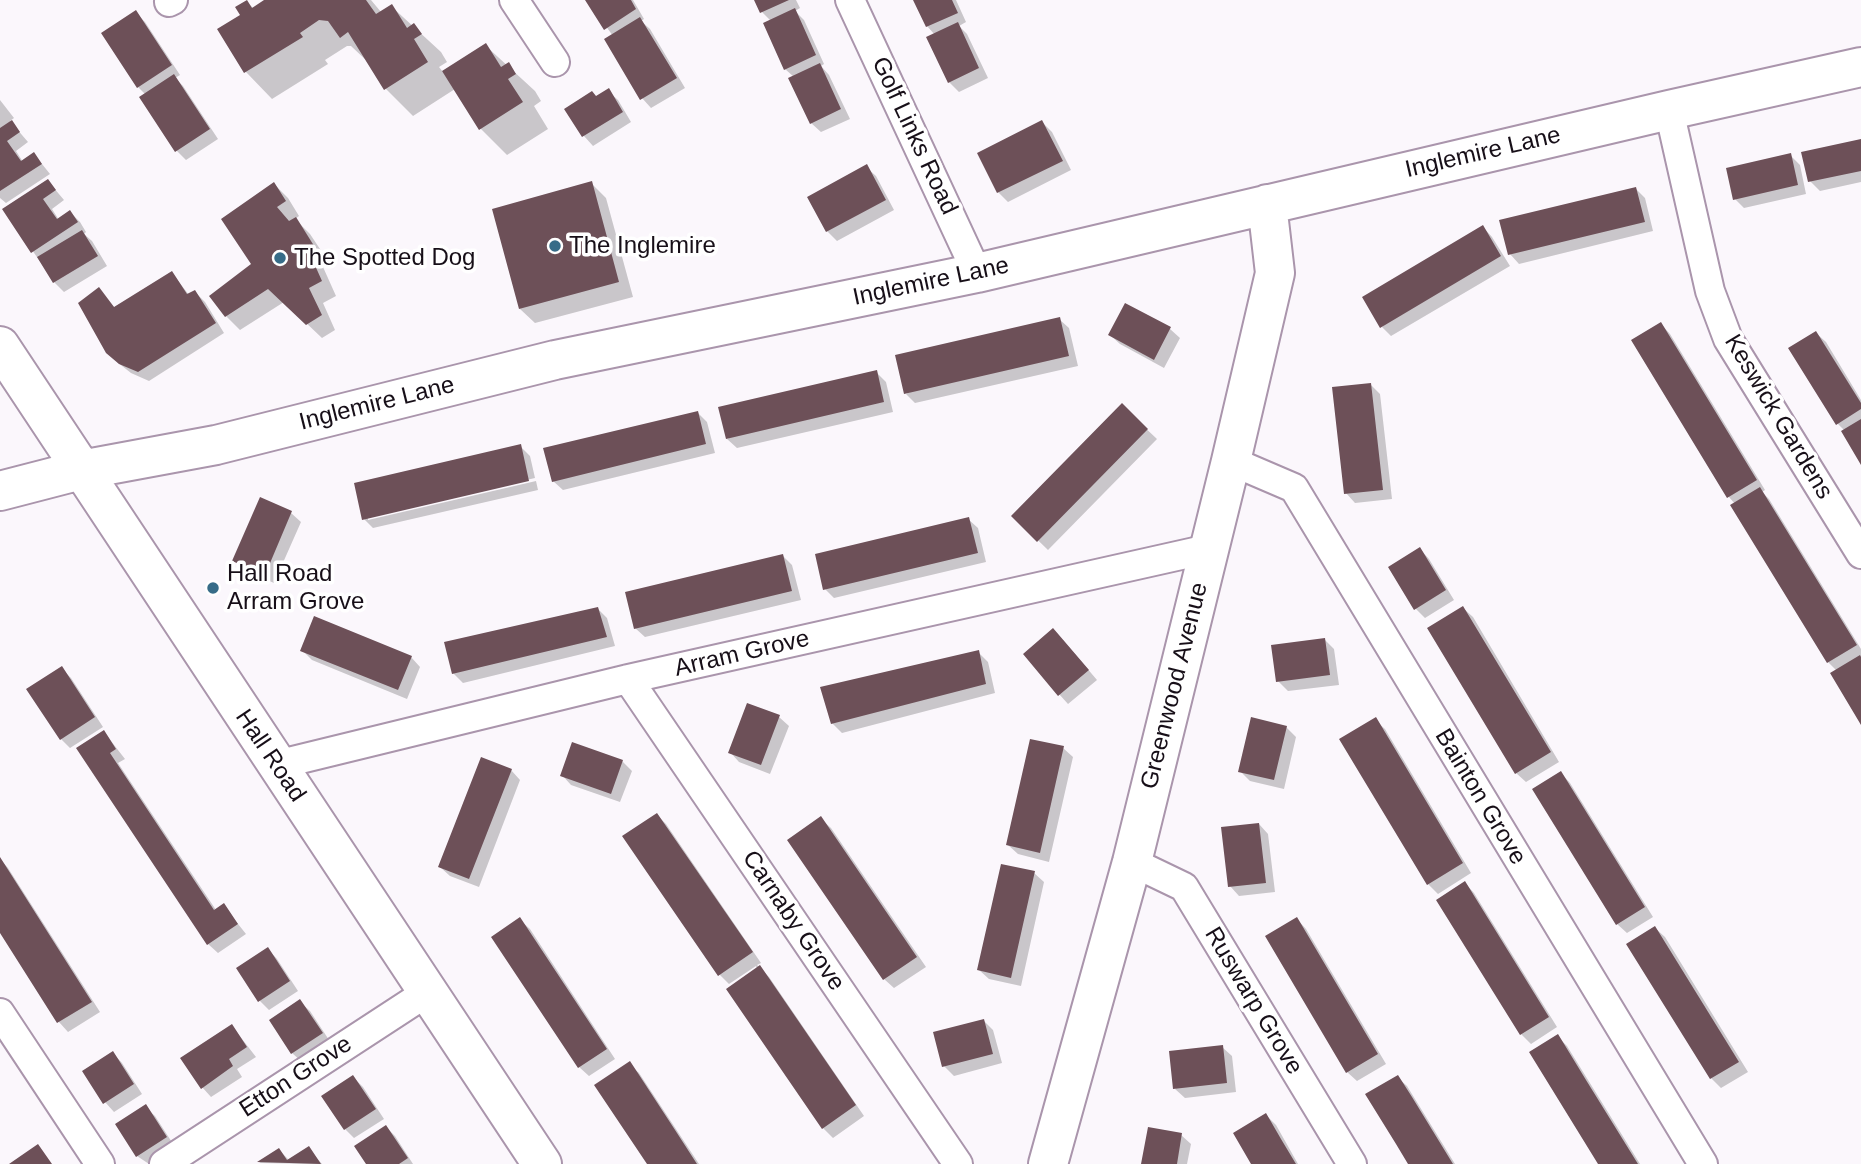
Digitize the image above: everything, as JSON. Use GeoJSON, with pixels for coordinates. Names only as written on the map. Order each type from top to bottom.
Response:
{"type":"FeatureCollection","features":[{"type":"Feature","properties":{"kind":"street"},"geometry":{"type":"LineString","coordinates":[[514,0],[555,62]]}},
{"type":"Feature","properties":{"kind":"street","name":"Golf Links Road"},"geometry":{"type":"LineString","coordinates":[[850,0],[977,273]]}},
{"type":"Feature","properties":{"kind":"street","name":"Inglemire Lane"},"geometry":{"type":"LineString","coordinates":[[0,491],[81,470],[216,445],[555,360],[977,273],[1669,110],[1861,68]]}},
{"type":"Feature","properties":{"kind":"street","name":"Keswick Gardens"},"geometry":{"type":"LineString","coordinates":[[1669,110],[1710,290],[1728,339],[1861,554]]}},
{"type":"Feature","properties":{"kind":"street","name":"Greenwood Avenue"},"geometry":{"type":"LineString","coordinates":[[1048,1164],[1132,862],[1275,273],[1267,204]]}},
{"type":"Feature","properties":{"kind":"street","name":"Hall Road"},"geometry":{"type":"LineString","coordinates":[[0,346],[542,1164]]}},
{"type":"Feature","properties":{"kind":"street","name":"Bainton Grove"},"geometry":{"type":"LineString","coordinates":[[1231,461],[1294,488],[1703,1164]]}},
{"type":"Feature","properties":{"kind":"street","name":"Arram Grove"},"geometry":{"type":"LineString","coordinates":[[276,765],[628,679],[1208,549]]}},
{"type":"Feature","properties":{"kind":"street","name":"Carnaby Grove"},"geometry":{"type":"LineString","coordinates":[[628,679],[958,1164]]}},
{"type":"Feature","properties":{"kind":"street","name":"Ruswarp Grove"},"geometry":{"type":"LineString","coordinates":[[1132,862],[1184,887],[1352,1164]]}},
{"type":"Feature","properties":{"kind":"street","name":"Etton Grove"},"geometry":{"type":"LineString","coordinates":[[164,1164],[429,991]]}},
{"type":"Feature","properties":{"kind":"street"},"geometry":{"type":"LineString","coordinates":[[0,1013],[100,1164]]}},
{"type":"Feature","properties":{"kind":"building"},"geometry":{"type":"Polygon","coordinates":[[[247,0],[252,8],[264,0],[366,0],[376,14],[392,4],[407,28],[414,23],[422,34],[414,39],[428,62],[384,90],[348,32],[340,38],[328,21],[319,20],[300,33],[303,37],[244,73],[217,29],[240,15],[235,7],[247,0]]]}},
{"type":"Feature","properties":{"kind":"building"},"geometry":{"type":"Polygon","coordinates":[[[585,0],[631,0],[636,9],[604,30],[585,0]]]}},
{"type":"Feature","properties":{"kind":"building"},"geometry":{"type":"Polygon","coordinates":[[[754,0],[789,0],[760,13],[754,0]]]}},
{"type":"Feature","properties":{"kind":"building"},"geometry":{"type":"Polygon","coordinates":[[[913,0],[952,0],[958,13],[926,27],[913,0]]]}},
{"type":"Feature","properties":{"kind":"building"},"geometry":{"type":"Polygon","coordinates":[[[795,8],[816,55],[784,70],[763,23],[795,8]]]}},
{"type":"Feature","properties":{"kind":"building"},"geometry":{"type":"Polygon","coordinates":[[[136,10],[172,65],[137,88],[101,33],[136,10]]]}},
{"type":"Feature","properties":{"kind":"building"},"geometry":{"type":"Polygon","coordinates":[[[640,17],[677,78],[640,100],[604,39],[640,17]]]}},
{"type":"Feature","properties":{"kind":"building"},"geometry":{"type":"Polygon","coordinates":[[[958,22],[979,68],[948,83],[926,37],[958,22]]]}},
{"type":"Feature","properties":{"kind":"building"},"geometry":{"type":"Polygon","coordinates":[[[486,43],[501,67],[509,62],[516,74],[508,79],[523,102],[479,130],[442,71],[486,43]]]}},
{"type":"Feature","properties":{"kind":"building"},"geometry":{"type":"Polygon","coordinates":[[[820,63],[841,109],[810,124],[788,78],[820,63]]]}},
{"type":"Feature","properties":{"kind":"building"},"geometry":{"type":"Polygon","coordinates":[[[174,74],[210,129],[175,152],[139,97],[174,74]]]}},
{"type":"Feature","properties":{"kind":"building"},"geometry":{"type":"Polygon","coordinates":[[[609,88],[623,112],[582,137],[564,109],[592,91],[596,96],[609,88]]]}},
{"type":"Feature","properties":{"kind":"building"},"geometry":{"type":"Polygon","coordinates":[[[12,120],[20,132],[7,141],[21,161],[34,152],[42,164],[0,191],[0,128],[12,120]]]}},
{"type":"Feature","properties":{"kind":"building"},"geometry":{"type":"Polygon","coordinates":[[[1042,120],[1063,161],[997,193],[977,153],[1042,120]]]}},
{"type":"Feature","properties":{"kind":"building"},"geometry":{"type":"Polygon","coordinates":[[[1861,139],[1861,171],[1808,182],[1801,152],[1861,139]]]}},
{"type":"Feature","properties":{"kind":"building"},"geometry":{"type":"Polygon","coordinates":[[[1791,153],[1798,185],[1733,200],[1726,168],[1791,153]]]}},
{"type":"Feature","properties":{"kind":"building"},"geometry":{"type":"Polygon","coordinates":[[[867,164],[886,200],[826,232],[807,197],[867,164]]]}},
{"type":"Feature","properties":{"kind":"building"},"geometry":{"type":"Polygon","coordinates":[[[48,179],[56,190],[43,199],[57,219],[70,210],[78,222],[31,253],[2,209],[48,179]]]}},
{"type":"Feature","properties":{"kind":"building","name":"The Inglemire"},"geometry":{"type":"Polygon","coordinates":[[[592,181],[619,282],[519,309],[492,209],[592,181]]]}},
{"type":"Feature","properties":{"kind":"building","name":"The Spotted Dog"},"geometry":{"type":"Polygon","coordinates":[[[274,182],[286,201],[277,207],[289,221],[296,217],[316,249],[309,252],[322,281],[309,288],[322,315],[306,325],[268,289],[225,317],[209,296],[251,264],[221,219],[274,182]]]}},
{"type":"Feature","properties":{"kind":"building"},"geometry":{"type":"Polygon","coordinates":[[[1636,187],[1645,222],[1508,255],[1499,220],[1636,187]]]}},
{"type":"Feature","properties":{"kind":"building"},"geometry":{"type":"Polygon","coordinates":[[[1483,225],[1501,256],[1380,328],[1362,297],[1483,225]]]}},
{"type":"Feature","properties":{"kind":"building"},"geometry":{"type":"Polygon","coordinates":[[[82,230],[98,256],[53,283],[37,257],[82,230]]]}},
{"type":"Feature","properties":{"kind":"building"},"geometry":{"type":"Polygon","coordinates":[[[172,271],[187,294],[195,290],[216,323],[138,372],[119,364],[106,353],[78,303],[99,287],[114,307],[172,271]]]}},
{"type":"Feature","properties":{"kind":"building"},"geometry":{"type":"Polygon","coordinates":[[[1125,303],[1171,327],[1154,360],[1108,335],[1125,303]]]}},
{"type":"Feature","properties":{"kind":"building"},"geometry":{"type":"Polygon","coordinates":[[[1060,317],[1069,356],[904,394],[895,355],[1060,317]]]}},
{"type":"Feature","properties":{"kind":"building"},"geometry":{"type":"Polygon","coordinates":[[[1661,322],[1757,480],[1727,498],[1631,340],[1661,322]]]}},
{"type":"Feature","properties":{"kind":"building"},"geometry":{"type":"Polygon","coordinates":[[[1816,331],[1861,403],[1861,409],[1836,425],[1788,348],[1816,331]]]}},
{"type":"Feature","properties":{"kind":"building"},"geometry":{"type":"Polygon","coordinates":[[[877,370],[884,402],[726,439],[718,407],[877,370]]]}},
{"type":"Feature","properties":{"kind":"building"},"geometry":{"type":"Polygon","coordinates":[[[1371,383],[1383,490],[1344,494],[1332,387],[1371,383]]]}},
{"type":"Feature","properties":{"kind":"building"},"geometry":{"type":"Polygon","coordinates":[[[1122,403],[1148,429],[1037,542],[1011,516],[1122,403]]]}},
{"type":"Feature","properties":{"kind":"building"},"geometry":{"type":"Polygon","coordinates":[[[698,411],[706,444],[552,482],[543,448],[698,411]]]}},
{"type":"Feature","properties":{"kind":"building"},"geometry":{"type":"Polygon","coordinates":[[[1861,419],[1861,465],[1841,431],[1861,419]]]}},
{"type":"Feature","properties":{"kind":"building"},"geometry":{"type":"Polygon","coordinates":[[[521,444],[529,481],[362,520],[354,483],[521,444]]]}},
{"type":"Feature","properties":{"kind":"building"},"geometry":{"type":"Polygon","coordinates":[[[1760,487],[1857,645],[1827,663],[1730,505],[1760,487]]]}},
{"type":"Feature","properties":{"kind":"building"},"geometry":{"type":"Polygon","coordinates":[[[260,497],[292,511],[265,575],[232,561],[260,497]]]}},
{"type":"Feature","properties":{"kind":"building"},"geometry":{"type":"Polygon","coordinates":[[[969,517],[978,553],[823,590],[815,554],[969,517]]]}},
{"type":"Feature","properties":{"kind":"building"},"geometry":{"type":"Polygon","coordinates":[[[1420,547],[1446,590],[1414,610],[1388,567],[1420,547]]]}},
{"type":"Feature","properties":{"kind":"building"},"geometry":{"type":"Polygon","coordinates":[[[783,554],[792,591],[634,629],[625,592],[783,554]]]}},
{"type":"Feature","properties":{"kind":"building"},"geometry":{"type":"Polygon","coordinates":[[[1463,606],[1551,752],[1515,774],[1427,628],[1463,606]]]}},
{"type":"Feature","properties":{"kind":"building"},"geometry":{"type":"Polygon","coordinates":[[[598,607],[607,637],[452,674],[444,642],[598,607]]]}},
{"type":"Feature","properties":{"kind":"building"},"geometry":{"type":"Polygon","coordinates":[[[314,616],[412,656],[398,690],[300,651],[314,616]]]}},
{"type":"Feature","properties":{"kind":"building"},"geometry":{"type":"Polygon","coordinates":[[[1053,628],[1089,670],[1058,696],[1023,654],[1053,628]]]}},
{"type":"Feature","properties":{"kind":"building"},"geometry":{"type":"Polygon","coordinates":[[[1325,638],[1330,675],[1276,682],[1271,645],[1325,638]]]}},
{"type":"Feature","properties":{"kind":"building"},"geometry":{"type":"Polygon","coordinates":[[[979,650],[986,684],[831,724],[820,687],[979,650]]]}},
{"type":"Feature","properties":{"kind":"building"},"geometry":{"type":"Polygon","coordinates":[[[1860,655],[1861,657],[1861,725],[1830,673],[1860,655]]]}},
{"type":"Feature","properties":{"kind":"building"},"geometry":{"type":"Polygon","coordinates":[[[62,666],[95,717],[60,740],[26,689],[62,666]]]}},
{"type":"Feature","properties":{"kind":"building"},"geometry":{"type":"Polygon","coordinates":[[[747,703],[780,715],[761,765],[728,753],[747,703]]]}},
{"type":"Feature","properties":{"kind":"building"},"geometry":{"type":"Polygon","coordinates":[[[1251,717],[1287,726],[1274,780],[1238,772],[1251,717]]]}},
{"type":"Feature","properties":{"kind":"building"},"geometry":{"type":"Polygon","coordinates":[[[1376,717],[1463,863],[1427,885],[1339,739],[1376,717]]]}},
{"type":"Feature","properties":{"kind":"building"},"geometry":{"type":"Polygon","coordinates":[[[104,730],[116,749],[110,753],[214,910],[224,903],[238,924],[207,945],[76,748],[104,730]]]}},
{"type":"Feature","properties":{"kind":"building"},"geometry":{"type":"Polygon","coordinates":[[[1030,739],[1064,746],[1040,853],[1006,845],[1030,739]]]}},
{"type":"Feature","properties":{"kind":"building"},"geometry":{"type":"Polygon","coordinates":[[[572,742],[623,760],[611,794],[560,776],[572,742]]]}},
{"type":"Feature","properties":{"kind":"building"},"geometry":{"type":"Polygon","coordinates":[[[481,757],[512,769],[469,879],[438,867],[481,757]]]}},
{"type":"Feature","properties":{"kind":"building"},"geometry":{"type":"Polygon","coordinates":[[[1561,771],[1645,907],[1616,925],[1532,789],[1561,771]]]}},
{"type":"Feature","properties":{"kind":"building"},"geometry":{"type":"Polygon","coordinates":[[[657,813],[753,952],[718,976],[622,836],[657,813]]]}},
{"type":"Feature","properties":{"kind":"building"},"geometry":{"type":"Polygon","coordinates":[[[821,816],[917,957],[883,980],[787,840],[821,816]]]}},
{"type":"Feature","properties":{"kind":"building"},"geometry":{"type":"Polygon","coordinates":[[[1259,823],[1266,883],[1228,887],[1221,827],[1259,823]]]}},
{"type":"Feature","properties":{"kind":"building"},"geometry":{"type":"Polygon","coordinates":[[[0,857],[92,1002],[57,1023],[0,933],[0,857]]]}},
{"type":"Feature","properties":{"kind":"building"},"geometry":{"type":"Polygon","coordinates":[[[1001,864],[1035,871],[1011,978],[977,970],[1001,864]]]}},
{"type":"Feature","properties":{"kind":"building"},"geometry":{"type":"Polygon","coordinates":[[[1465,881],[1549,1017],[1520,1035],[1436,900],[1465,881]]]}},
{"type":"Feature","properties":{"kind":"building"},"geometry":{"type":"Polygon","coordinates":[[[520,917],[607,1049],[578,1068],[491,937],[520,917]]]}},
{"type":"Feature","properties":{"kind":"building"},"geometry":{"type":"Polygon","coordinates":[[[1297,917],[1378,1054],[1346,1073],[1265,936],[1297,917]]]}},
{"type":"Feature","properties":{"kind":"building"},"geometry":{"type":"Polygon","coordinates":[[[1655,926],[1739,1062],[1710,1079],[1626,944],[1655,926]]]}},
{"type":"Feature","properties":{"kind":"building"},"geometry":{"type":"Polygon","coordinates":[[[268,947],[290,981],[258,1002],[236,968],[268,947]]]}},
{"type":"Feature","properties":{"kind":"building"},"geometry":{"type":"Polygon","coordinates":[[[760,965],[856,1105],[822,1129],[726,989],[760,965]]]}},
{"type":"Feature","properties":{"kind":"building"},"geometry":{"type":"Polygon","coordinates":[[[300,999],[323,1033],[291,1054],[269,1020],[300,999]]]}},
{"type":"Feature","properties":{"kind":"building"},"geometry":{"type":"Polygon","coordinates":[[[984,1019],[993,1054],[942,1067],[933,1032],[984,1019]]]}},
{"type":"Feature","properties":{"kind":"building"},"geometry":{"type":"Polygon","coordinates":[[[232,1024],[247,1047],[229,1059],[233,1066],[201,1089],[180,1058],[232,1024]]]}},
{"type":"Feature","properties":{"kind":"building"},"geometry":{"type":"Polygon","coordinates":[[[1558,1034],[1638,1164],[1598,1164],[1529,1052],[1558,1034]]]}},
{"type":"Feature","properties":{"kind":"building"},"geometry":{"type":"Polygon","coordinates":[[[1223,1045],[1227,1083],[1173,1089],[1169,1051],[1223,1045]]]}},
{"type":"Feature","properties":{"kind":"building"},"geometry":{"type":"Polygon","coordinates":[[[113,1051],[134,1084],[103,1104],[82,1071],[113,1051]]]}},
{"type":"Feature","properties":{"kind":"building"},"geometry":{"type":"Polygon","coordinates":[[[630,1061],[697,1164],[647,1164],[594,1085],[630,1061]]]}},
{"type":"Feature","properties":{"kind":"building"},"geometry":{"type":"Polygon","coordinates":[[[353,1075],[376,1109],[344,1130],[321,1096],[353,1075]]]}},
{"type":"Feature","properties":{"kind":"building"},"geometry":{"type":"Polygon","coordinates":[[[1398,1075],[1453,1164],[1408,1164],[1365,1094],[1398,1075]]]}},
{"type":"Feature","properties":{"kind":"building"},"geometry":{"type":"Polygon","coordinates":[[[146,1104],[167,1137],[136,1157],[115,1124],[146,1104]]]}},
{"type":"Feature","properties":{"kind":"building"},"geometry":{"type":"Polygon","coordinates":[[[1266,1113],[1296,1164],[1251,1164],[1233,1133],[1266,1113]]]}},
{"type":"Feature","properties":{"kind":"building"},"geometry":{"type":"Polygon","coordinates":[[[386,1125],[408,1158],[399,1164],[366,1164],[354,1146],[386,1125]]]}},
{"type":"Feature","properties":{"kind":"building"},"geometry":{"type":"Polygon","coordinates":[[[1148,1127],[1182,1133],[1177,1164],[1141,1164],[1148,1127]]]}},
{"type":"Feature","properties":{"kind":"building"},"geometry":{"type":"Polygon","coordinates":[[[38,1144],[52,1164],[9,1164],[22,1155],[38,1144]]]}},
{"type":"Feature","properties":{"kind":"building"},"geometry":{"type":"Polygon","coordinates":[[[309,1146],[321,1164],[257,1162],[279,1148],[287,1160],[309,1146]]]}},
{"type":"Feature","properties":{"kind":"place","name":"The Inglemire"},"geometry":{"type":"Point","coordinates":[555,246]}},
{"type":"Feature","properties":{"kind":"place","name":"The Spotted Dog"},"geometry":{"type":"Point","coordinates":[280,258]}},
{"type":"Feature","properties":{"kind":"place","name":"Hall Road Arram Grove"},"geometry":{"type":"Point","coordinates":[213,588]}}]}
